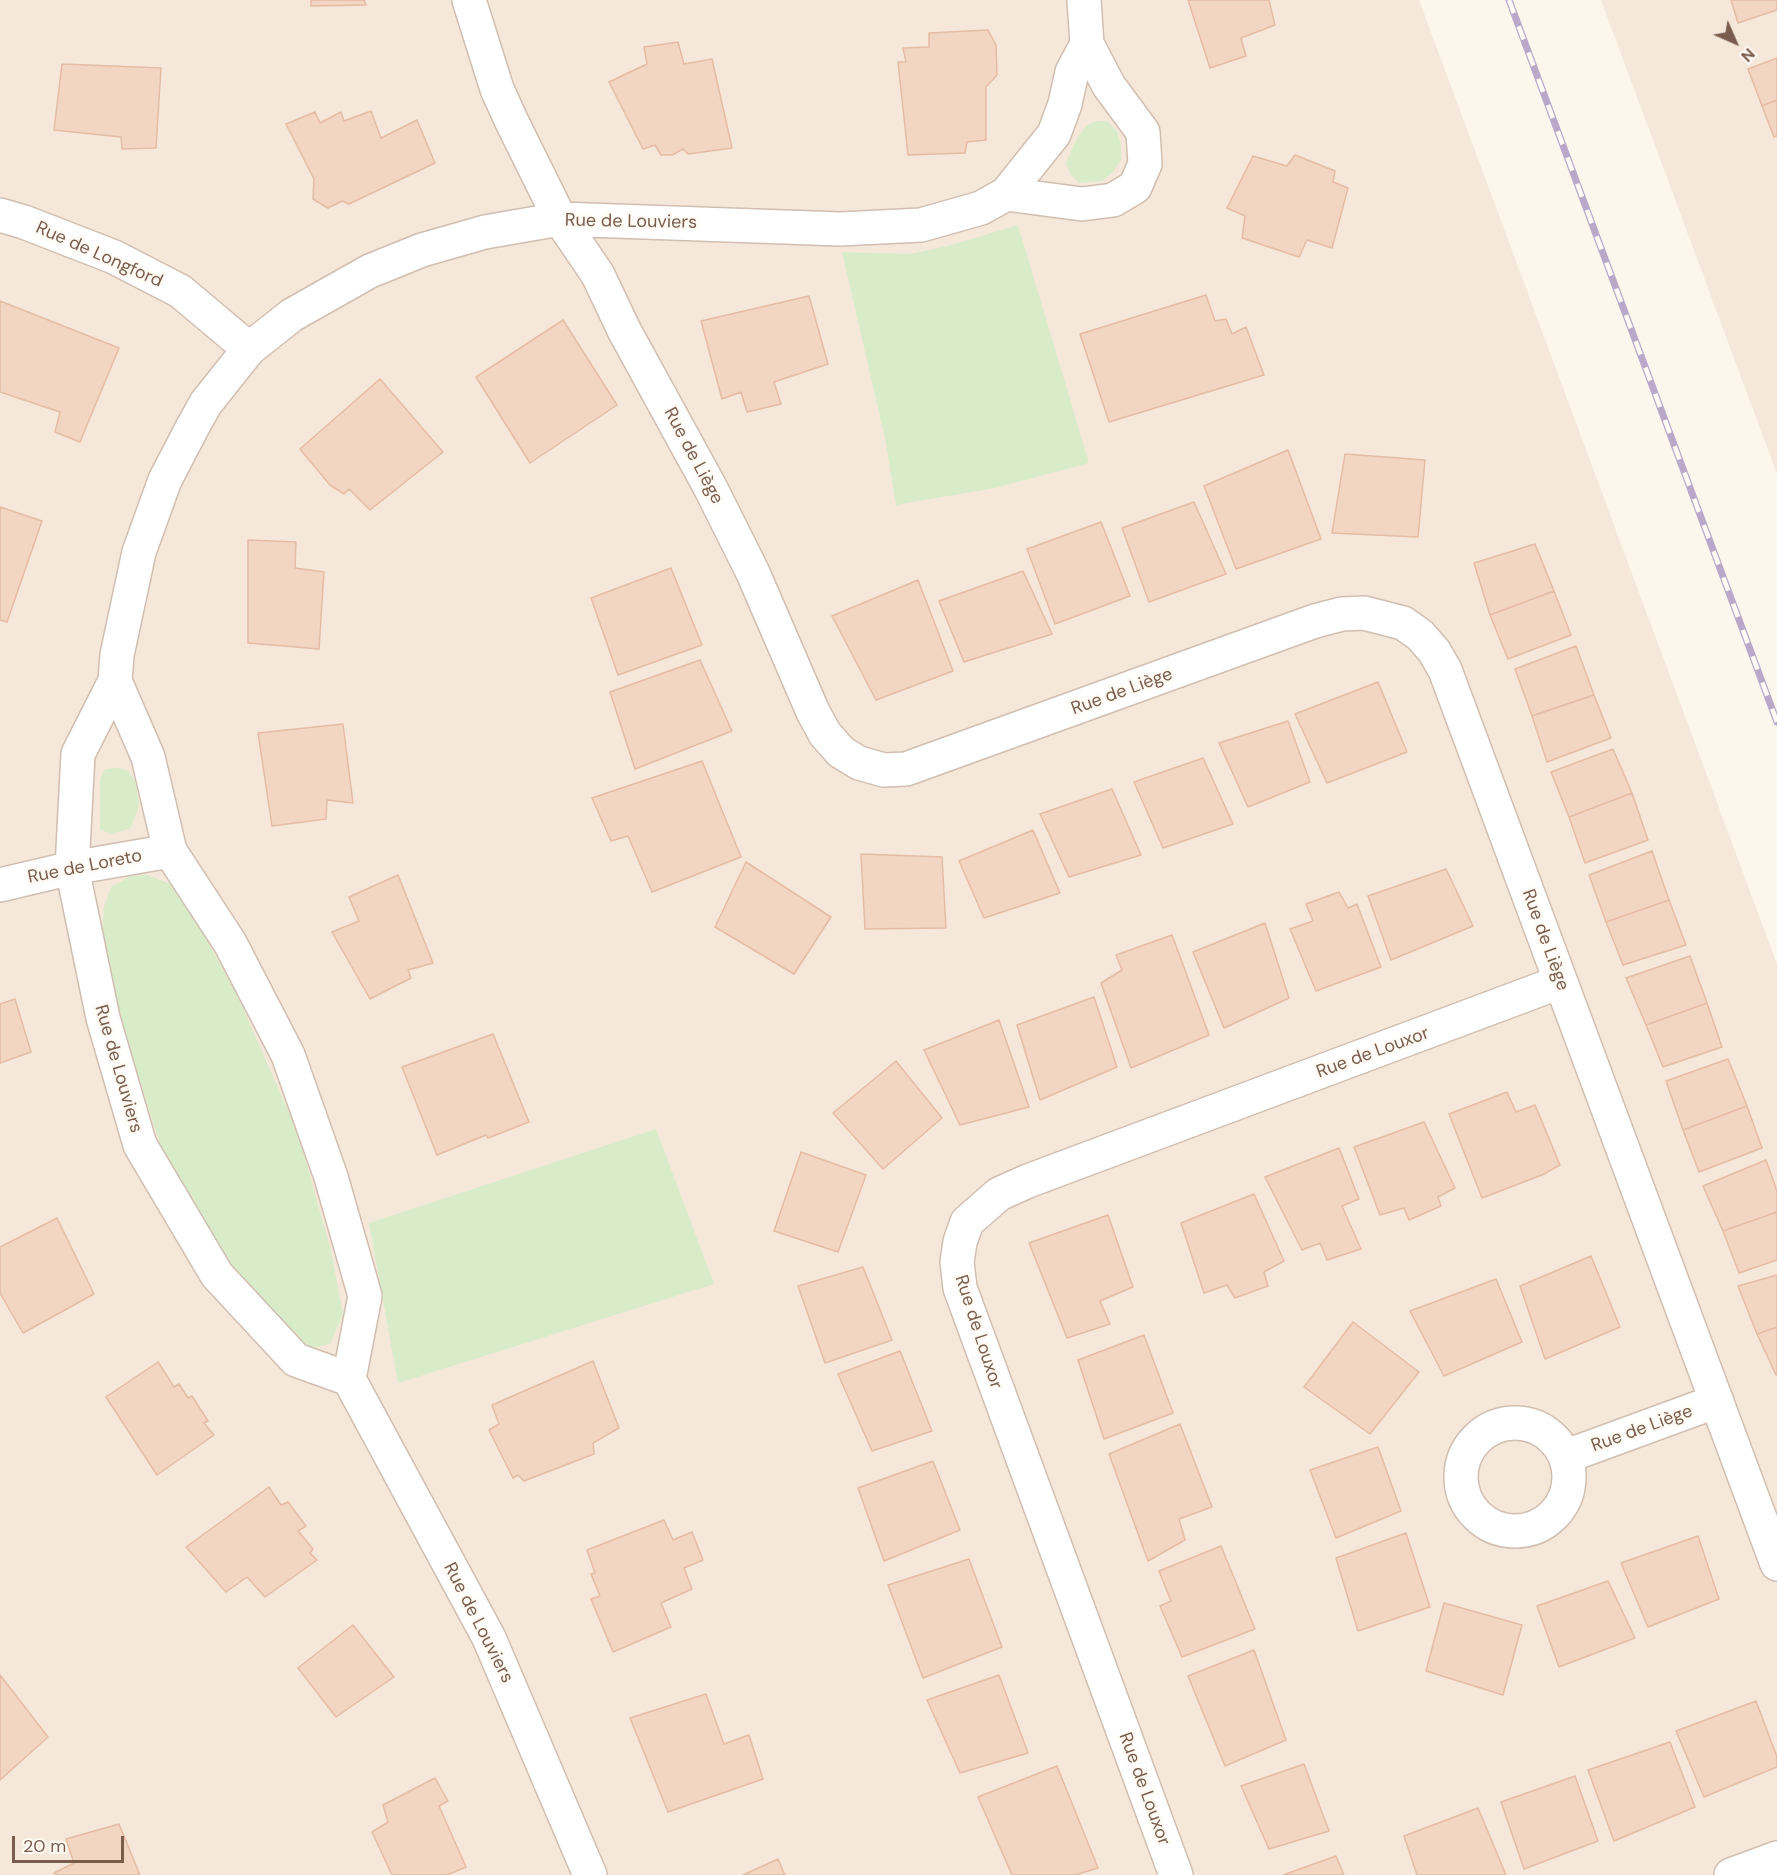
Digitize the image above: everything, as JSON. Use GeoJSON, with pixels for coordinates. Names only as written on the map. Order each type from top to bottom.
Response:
{"type":"FeatureCollection","features":[{"type":"Feature","properties":{"kind":"street","name":"Rue de Liège"},"geometry":{"type":"LineString","coordinates":[[469,0],[497,89],[560,219],[598,275],[753,573],[813,712],[825,734],[841,752],[859,763],[884,770],[906,769],[1315,621],[1342,614],[1364,613],[1383,616],[1403,623],[1420,635],[1434,651],[1445,670],[1777,1564]]}},
{"type":"Feature","properties":{"kind":"street"},"geometry":{"type":"LineString","coordinates":[[1006,194],[1082,204],[1113,200],[1135,187],[1145,164],[1143,132],[1109,86],[1087,44],[1084,0]]}},
{"type":"Feature","properties":{"kind":"street","name":"Rue de Louviers"},"geometry":{"type":"LineString","coordinates":[[590,1875],[489,1638],[349,1379],[296,1360],[217,1275],[140,1145],[103,1018],[72,868],[78,754],[115,681],[134,572],[165,480],[206,404],[249,349],[292,315],[370,271],[411,254],[485,232],[560,219],[840,229],[921,225],[981,208],[1006,194],[1054,134],[1065,105],[1072,72],[1087,44]]}},
{"type":"Feature","properties":{"kind":"street","name":"Rue de Longford"},"geometry":{"type":"LineString","coordinates":[[0,215],[34,225],[114,257],[180,291],[249,349]]}},
{"type":"Feature","properties":{"kind":"street"},"geometry":{"type":"LineString","coordinates":[[115,681],[148,757],[170,851],[230,943],[288,1055],[327,1166],[365,1296],[349,1379]]}},
{"type":"Feature","properties":{"kind":"street","name":"Rue de Loreto"},"geometry":{"type":"LineString","coordinates":[[0,885],[72,868],[170,851]]}},
{"type":"Feature","properties":{"kind":"street","name":"Rue de Louxor"},"geometry":{"type":"LineString","coordinates":[[1176,1875],[963,1296],[957,1262],[960,1242],[968,1222],[999,1194],[1028,1181],[1560,982]]}},
{"type":"Feature","properties":{"kind":"street","name":"Rue de Liège"},"geometry":{"type":"LineString","coordinates":[[1568,1456],[1717,1401]]}},
{"type":"Feature","properties":{"kind":"street"},"geometry":{"type":"LineString","coordinates":[[1731,1875],[1777,1858]]}},
{"type":"Feature","properties":{"kind":"shaded area"},"geometry":{"type":"Polygon","coordinates":[[[0,0],[1419,0],[1777,964],[1777,1875],[0,1875],[0,0]]]}},
{"type":"Feature","properties":{"kind":"shaded area"},"geometry":{"type":"Polygon","coordinates":[[[1601,0],[1777,0],[1777,474],[1601,0]]]}},
{"type":"Feature","properties":{"kind":"green space"},"geometry":{"type":"Polygon","coordinates":[[[1096,121],[1107,121],[1117,131],[1121,146],[1121,160],[1113,172],[1102,181],[1079,183],[1071,175],[1066,163],[1077,138],[1085,127],[1096,121]]]}},
{"type":"Feature","properties":{"kind":"green space"},"geometry":{"type":"Polygon","coordinates":[[[1018,225],[1089,463],[995,488],[896,505],[886,443],[842,252],[910,254],[948,246],[1018,225]]]}},
{"type":"Feature","properties":{"kind":"green space"},"geometry":{"type":"Polygon","coordinates":[[[119,768],[128,771],[136,782],[139,805],[131,828],[111,834],[100,829],[100,779],[105,769],[119,768]]]}},
{"type":"Feature","properties":{"kind":"green space"},"geometry":{"type":"Polygon","coordinates":[[[148,875],[170,884],[197,922],[238,997],[298,1133],[331,1251],[343,1314],[330,1344],[308,1349],[242,1280],[213,1240],[163,1153],[110,988],[102,934],[104,907],[111,887],[131,876],[148,875]]]}},
{"type":"Feature","properties":{"kind":"green space"},"geometry":{"type":"Polygon","coordinates":[[[656,1129],[714,1284],[398,1383],[369,1223],[656,1129]]]}},
{"type":"Feature","properties":{"kind":"building"},"geometry":{"type":"Polygon","coordinates":[[[311,0],[364,0],[366,5],[311,6],[311,0]]]}},
{"type":"Feature","properties":{"kind":"building"},"geometry":{"type":"Polygon","coordinates":[[[1188,0],[1269,0],[1275,25],[1241,38],[1246,56],[1210,68],[1188,0]]]}},
{"type":"Feature","properties":{"kind":"building"},"geometry":{"type":"Polygon","coordinates":[[[1731,0],[1777,0],[1777,10],[1738,23],[1731,0]]]}},
{"type":"Feature","properties":{"kind":"building"},"geometry":{"type":"Polygon","coordinates":[[[988,30],[996,45],[997,75],[986,87],[986,140],[967,142],[965,153],[908,155],[898,62],[906,62],[903,48],[929,47],[929,33],[988,30]]]}},
{"type":"Feature","properties":{"kind":"building"},"geometry":{"type":"Polygon","coordinates":[[[678,42],[684,64],[712,59],[732,148],[688,154],[683,149],[672,155],[661,155],[655,145],[643,149],[609,82],[647,64],[644,47],[678,42]]]}},
{"type":"Feature","properties":{"kind":"building"},"geometry":{"type":"Polygon","coordinates":[[[1777,58],[1777,100],[1762,106],[1748,69],[1777,58]]]}},
{"type":"Feature","properties":{"kind":"building"},"geometry":{"type":"Polygon","coordinates":[[[62,64],[161,68],[156,148],[122,149],[121,137],[54,130],[62,64]]]}},
{"type":"Feature","properties":{"kind":"building"},"geometry":{"type":"Polygon","coordinates":[[[1777,100],[1777,136],[1774,137],[1762,106],[1777,100]]]}},
{"type":"Feature","properties":{"kind":"building"},"geometry":{"type":"Polygon","coordinates":[[[371,111],[381,138],[417,120],[435,163],[349,204],[342,201],[328,208],[313,199],[314,179],[286,124],[315,112],[320,123],[341,112],[344,121],[371,111]]]}},
{"type":"Feature","properties":{"kind":"building"},"geometry":{"type":"Polygon","coordinates":[[[1295,155],[1335,171],[1333,182],[1348,188],[1332,248],[1307,240],[1299,257],[1242,238],[1245,216],[1227,208],[1253,156],[1287,166],[1295,155]]]}},
{"type":"Feature","properties":{"kind":"building"},"geometry":{"type":"Polygon","coordinates":[[[1206,295],[1215,321],[1226,319],[1232,334],[1246,327],[1264,375],[1109,422],[1080,334],[1206,295]]]}},
{"type":"Feature","properties":{"kind":"building"},"geometry":{"type":"Polygon","coordinates":[[[809,296],[828,364],[774,382],[781,404],[747,412],[741,392],[722,399],[701,321],[809,296]]]}},
{"type":"Feature","properties":{"kind":"building"},"geometry":{"type":"Polygon","coordinates":[[[0,301],[119,348],[80,442],[55,432],[60,412],[0,392],[0,301]]]}},
{"type":"Feature","properties":{"kind":"building"},"geometry":{"type":"Polygon","coordinates":[[[563,320],[617,405],[530,463],[476,377],[563,320]]]}},
{"type":"Feature","properties":{"kind":"building"},"geometry":{"type":"Polygon","coordinates":[[[380,379],[443,452],[370,510],[349,489],[344,494],[330,485],[300,449],[380,379]]]}},
{"type":"Feature","properties":{"kind":"building"},"geometry":{"type":"Polygon","coordinates":[[[1288,450],[1321,539],[1236,569],[1204,486],[1288,450]]]}},
{"type":"Feature","properties":{"kind":"building"},"geometry":{"type":"Polygon","coordinates":[[[1345,454],[1425,460],[1418,537],[1332,533],[1345,454]]]}},
{"type":"Feature","properties":{"kind":"building"},"geometry":{"type":"Polygon","coordinates":[[[1194,502],[1226,574],[1149,602],[1122,528],[1194,502]]]}},
{"type":"Feature","properties":{"kind":"building"},"geometry":{"type":"Polygon","coordinates":[[[0,507],[42,521],[7,622],[0,620],[0,507]]]}},
{"type":"Feature","properties":{"kind":"building"},"geometry":{"type":"Polygon","coordinates":[[[1101,522],[1130,596],[1055,624],[1027,549],[1101,522]]]}},
{"type":"Feature","properties":{"kind":"building"},"geometry":{"type":"Polygon","coordinates":[[[248,540],[296,542],[295,568],[324,572],[319,649],[248,643],[248,540]]]}},
{"type":"Feature","properties":{"kind":"building"},"geometry":{"type":"Polygon","coordinates":[[[1535,544],[1554,591],[1490,615],[1474,563],[1535,544]]]}},
{"type":"Feature","properties":{"kind":"building"},"geometry":{"type":"Polygon","coordinates":[[[671,568],[702,645],[618,675],[591,598],[671,568]]]}},
{"type":"Feature","properties":{"kind":"building"},"geometry":{"type":"Polygon","coordinates":[[[1023,571],[1052,634],[964,662],[939,601],[1023,571]]]}},
{"type":"Feature","properties":{"kind":"building"},"geometry":{"type":"Polygon","coordinates":[[[918,580],[953,671],[876,700],[832,616],[918,580]]]}},
{"type":"Feature","properties":{"kind":"building"},"geometry":{"type":"Polygon","coordinates":[[[1554,591],[1571,635],[1508,659],[1490,615],[1554,591]]]}},
{"type":"Feature","properties":{"kind":"building"},"geometry":{"type":"Polygon","coordinates":[[[1576,646],[1594,695],[1532,716],[1515,669],[1576,646]]]}},
{"type":"Feature","properties":{"kind":"building"},"geometry":{"type":"Polygon","coordinates":[[[700,660],[732,731],[635,769],[610,692],[700,660]]]}},
{"type":"Feature","properties":{"kind":"building"},"geometry":{"type":"Polygon","coordinates":[[[1378,682],[1407,752],[1327,783],[1295,714],[1378,682]]]}},
{"type":"Feature","properties":{"kind":"building"},"geometry":{"type":"Polygon","coordinates":[[[1594,695],[1611,738],[1547,762],[1532,716],[1594,695]]]}},
{"type":"Feature","properties":{"kind":"building"},"geometry":{"type":"Polygon","coordinates":[[[1288,721],[1310,782],[1248,807],[1219,743],[1288,721]]]}},
{"type":"Feature","properties":{"kind":"building"},"geometry":{"type":"Polygon","coordinates":[[[343,724],[353,803],[327,800],[326,819],[272,826],[258,733],[343,724]]]}},
{"type":"Feature","properties":{"kind":"building"},"geometry":{"type":"Polygon","coordinates":[[[1613,749],[1632,793],[1569,817],[1551,772],[1613,749]]]}},
{"type":"Feature","properties":{"kind":"building"},"geometry":{"type":"Polygon","coordinates":[[[1203,758],[1233,824],[1163,848],[1134,782],[1203,758]]]}},
{"type":"Feature","properties":{"kind":"building"},"geometry":{"type":"Polygon","coordinates":[[[702,761],[741,857],[652,892],[628,836],[611,841],[592,798],[702,761]]]}},
{"type":"Feature","properties":{"kind":"building"},"geometry":{"type":"Polygon","coordinates":[[[1112,789],[1141,855],[1069,877],[1040,814],[1112,789]]]}},
{"type":"Feature","properties":{"kind":"building"},"geometry":{"type":"Polygon","coordinates":[[[1632,793],[1648,840],[1585,863],[1569,817],[1632,793]]]}},
{"type":"Feature","properties":{"kind":"building"},"geometry":{"type":"Polygon","coordinates":[[[1033,830],[1060,893],[984,918],[959,861],[1033,830]]]}},
{"type":"Feature","properties":{"kind":"building"},"geometry":{"type":"Polygon","coordinates":[[[1652,851],[1669,900],[1606,922],[1589,875],[1652,851]]]}},
{"type":"Feature","properties":{"kind":"building"},"geometry":{"type":"Polygon","coordinates":[[[861,854],[942,857],[946,928],[865,929],[861,854]]]}},
{"type":"Feature","properties":{"kind":"building"},"geometry":{"type":"Polygon","coordinates":[[[746,862],[831,917],[794,974],[715,927],[746,862]]]}},
{"type":"Feature","properties":{"kind":"building"},"geometry":{"type":"Polygon","coordinates":[[[1446,869],[1473,926],[1391,960],[1368,896],[1446,869]]]}},
{"type":"Feature","properties":{"kind":"building"},"geometry":{"type":"Polygon","coordinates":[[[398,875],[433,963],[408,970],[411,978],[370,999],[332,932],[359,921],[349,897],[398,875]]]}},
{"type":"Feature","properties":{"kind":"building"},"geometry":{"type":"Polygon","coordinates":[[[1339,892],[1348,908],[1357,904],[1381,967],[1316,991],[1290,929],[1313,921],[1306,904],[1339,892]]]}},
{"type":"Feature","properties":{"kind":"building"},"geometry":{"type":"Polygon","coordinates":[[[1669,900],[1686,945],[1623,965],[1606,922],[1669,900]]]}},
{"type":"Feature","properties":{"kind":"building"},"geometry":{"type":"Polygon","coordinates":[[[1265,923],[1289,998],[1224,1028],[1193,952],[1265,923]]]}},
{"type":"Feature","properties":{"kind":"building"},"geometry":{"type":"Polygon","coordinates":[[[1172,935],[1209,1035],[1131,1068],[1101,983],[1122,970],[1116,955],[1172,935]]]}},
{"type":"Feature","properties":{"kind":"building"},"geometry":{"type":"Polygon","coordinates":[[[1690,956],[1707,1003],[1646,1025],[1626,978],[1690,956]]]}},
{"type":"Feature","properties":{"kind":"building"},"geometry":{"type":"Polygon","coordinates":[[[1094,997],[1117,1067],[1040,1100],[1017,1025],[1094,997]]]}},
{"type":"Feature","properties":{"kind":"building"},"geometry":{"type":"Polygon","coordinates":[[[15,999],[31,1052],[0,1063],[0,1004],[15,999]]]}},
{"type":"Feature","properties":{"kind":"building"},"geometry":{"type":"Polygon","coordinates":[[[1707,1003],[1722,1047],[1663,1067],[1646,1025],[1707,1003]]]}},
{"type":"Feature","properties":{"kind":"building"},"geometry":{"type":"Polygon","coordinates":[[[999,1020],[1029,1107],[960,1125],[924,1050],[999,1020]]]}},
{"type":"Feature","properties":{"kind":"building"},"geometry":{"type":"Polygon","coordinates":[[[493,1034],[529,1122],[488,1138],[486,1135],[437,1155],[402,1067],[493,1034]]]}},
{"type":"Feature","properties":{"kind":"building"},"geometry":{"type":"Polygon","coordinates":[[[1728,1059],[1747,1106],[1683,1130],[1666,1081],[1728,1059]]]}},
{"type":"Feature","properties":{"kind":"building"},"geometry":{"type":"Polygon","coordinates":[[[896,1061],[942,1118],[883,1169],[833,1113],[896,1061]]]}},
{"type":"Feature","properties":{"kind":"building"},"geometry":{"type":"Polygon","coordinates":[[[1507,1092],[1516,1112],[1535,1105],[1560,1165],[1542,1175],[1482,1198],[1449,1114],[1507,1092]]]}},
{"type":"Feature","properties":{"kind":"building"},"geometry":{"type":"Polygon","coordinates":[[[1747,1106],[1762,1148],[1699,1172],[1683,1130],[1747,1106]]]}},
{"type":"Feature","properties":{"kind":"building"},"geometry":{"type":"Polygon","coordinates":[[[1424,1122],[1455,1188],[1438,1197],[1441,1206],[1409,1220],[1404,1208],[1380,1215],[1354,1147],[1424,1122]]]}},
{"type":"Feature","properties":{"kind":"building"},"geometry":{"type":"Polygon","coordinates":[[[1339,1148],[1359,1199],[1342,1206],[1361,1249],[1327,1260],[1320,1243],[1302,1250],[1265,1177],[1339,1148]]]}},
{"type":"Feature","properties":{"kind":"building"},"geometry":{"type":"Polygon","coordinates":[[[801,1152],[866,1175],[838,1252],[774,1231],[801,1152]]]}},
{"type":"Feature","properties":{"kind":"building"},"geometry":{"type":"Polygon","coordinates":[[[1766,1160],[1777,1191],[1777,1212],[1723,1231],[1703,1186],[1766,1160]]]}},
{"type":"Feature","properties":{"kind":"building"},"geometry":{"type":"Polygon","coordinates":[[[1254,1194],[1284,1261],[1264,1272],[1268,1286],[1235,1298],[1227,1285],[1204,1293],[1181,1223],[1254,1194]]]}},
{"type":"Feature","properties":{"kind":"building"},"geometry":{"type":"Polygon","coordinates":[[[1777,1212],[1777,1260],[1739,1273],[1723,1231],[1777,1212]]]}},
{"type":"Feature","properties":{"kind":"building"},"geometry":{"type":"Polygon","coordinates":[[[1108,1215],[1133,1287],[1100,1301],[1110,1324],[1067,1338],[1029,1243],[1108,1215]]]}},
{"type":"Feature","properties":{"kind":"building"},"geometry":{"type":"Polygon","coordinates":[[[57,1218],[94,1294],[23,1333],[0,1293],[0,1247],[57,1218]]]}},
{"type":"Feature","properties":{"kind":"building"},"geometry":{"type":"Polygon","coordinates":[[[1591,1256],[1620,1327],[1545,1359],[1520,1286],[1591,1256]]]}},
{"type":"Feature","properties":{"kind":"building"},"geometry":{"type":"Polygon","coordinates":[[[863,1267],[892,1340],[825,1363],[798,1286],[863,1267]]]}},
{"type":"Feature","properties":{"kind":"building"},"geometry":{"type":"Polygon","coordinates":[[[1777,1275],[1777,1327],[1757,1334],[1738,1286],[1777,1275]]]}},
{"type":"Feature","properties":{"kind":"building"},"geometry":{"type":"Polygon","coordinates":[[[1496,1279],[1522,1342],[1444,1376],[1410,1311],[1496,1279]]]}},
{"type":"Feature","properties":{"kind":"building"},"geometry":{"type":"Polygon","coordinates":[[[1353,1322],[1419,1372],[1370,1434],[1304,1387],[1353,1322]]]}},
{"type":"Feature","properties":{"kind":"building"},"geometry":{"type":"Polygon","coordinates":[[[1777,1327],[1777,1375],[1776,1375],[1757,1334],[1777,1327]]]}},
{"type":"Feature","properties":{"kind":"building"},"geometry":{"type":"Polygon","coordinates":[[[1144,1335],[1173,1413],[1104,1439],[1078,1360],[1144,1335]]]}},
{"type":"Feature","properties":{"kind":"building"},"geometry":{"type":"Polygon","coordinates":[[[900,1351],[932,1431],[872,1451],[838,1374],[900,1351]]]}},
{"type":"Feature","properties":{"kind":"building"},"geometry":{"type":"Polygon","coordinates":[[[593,1361],[619,1428],[593,1443],[594,1454],[524,1481],[518,1475],[513,1478],[489,1430],[499,1424],[492,1405],[593,1361]]]}},
{"type":"Feature","properties":{"kind":"building"},"geometry":{"type":"Polygon","coordinates":[[[158,1362],[174,1387],[179,1384],[188,1398],[192,1396],[208,1421],[204,1423],[214,1435],[157,1475],[106,1397],[158,1362]]]}},
{"type":"Feature","properties":{"kind":"building"},"geometry":{"type":"Polygon","coordinates":[[[1180,1424],[1212,1507],[1179,1519],[1185,1540],[1148,1561],[1109,1454],[1180,1424]]]}},
{"type":"Feature","properties":{"kind":"building"},"geometry":{"type":"Polygon","coordinates":[[[1378,1447],[1401,1511],[1336,1538],[1310,1470],[1378,1447]]]}},
{"type":"Feature","properties":{"kind":"building"},"geometry":{"type":"Polygon","coordinates":[[[933,1461],[960,1530],[884,1561],[858,1488],[933,1461]]]}},
{"type":"Feature","properties":{"kind":"building"},"geometry":{"type":"Polygon","coordinates":[[[269,1487],[281,1505],[288,1502],[306,1526],[298,1531],[313,1549],[310,1553],[317,1560],[265,1597],[247,1577],[226,1592],[186,1547],[269,1487]]]}},
{"type":"Feature","properties":{"kind":"building"},"geometry":{"type":"Polygon","coordinates":[[[664,1520],[673,1540],[692,1532],[703,1560],[684,1568],[692,1589],[661,1603],[671,1627],[613,1652],[591,1599],[600,1596],[591,1574],[595,1573],[587,1550],[664,1520]]]}},
{"type":"Feature","properties":{"kind":"building"},"geometry":{"type":"Polygon","coordinates":[[[1406,1533],[1430,1607],[1358,1631],[1336,1558],[1406,1533]]]}},
{"type":"Feature","properties":{"kind":"building"},"geometry":{"type":"Polygon","coordinates":[[[1698,1536],[1719,1599],[1648,1627],[1621,1563],[1698,1536]]]}},
{"type":"Feature","properties":{"kind":"building"},"geometry":{"type":"Polygon","coordinates":[[[1221,1546],[1255,1629],[1182,1657],[1160,1606],[1171,1601],[1159,1571],[1221,1546]]]}},
{"type":"Feature","properties":{"kind":"building"},"geometry":{"type":"Polygon","coordinates":[[[969,1559],[1002,1647],[923,1678],[888,1585],[969,1559]]]}},
{"type":"Feature","properties":{"kind":"building"},"geometry":{"type":"Polygon","coordinates":[[[1608,1581],[1635,1638],[1559,1667],[1537,1606],[1608,1581]]]}},
{"type":"Feature","properties":{"kind":"building"},"geometry":{"type":"Polygon","coordinates":[[[1444,1603],[1522,1625],[1503,1695],[1426,1671],[1444,1603]]]}},
{"type":"Feature","properties":{"kind":"building"},"geometry":{"type":"Polygon","coordinates":[[[353,1625],[394,1677],[336,1717],[298,1668],[353,1625]]]}},
{"type":"Feature","properties":{"kind":"building"},"geometry":{"type":"Polygon","coordinates":[[[1254,1650],[1286,1740],[1225,1766],[1188,1676],[1254,1650]]]}},
{"type":"Feature","properties":{"kind":"building"},"geometry":{"type":"Polygon","coordinates":[[[0,1675],[48,1737],[0,1780],[0,1675]]]}},
{"type":"Feature","properties":{"kind":"building"},"geometry":{"type":"Polygon","coordinates":[[[999,1675],[1028,1753],[960,1773],[927,1700],[999,1675]]]}},
{"type":"Feature","properties":{"kind":"building"},"geometry":{"type":"Polygon","coordinates":[[[706,1694],[724,1744],[749,1735],[763,1779],[668,1812],[630,1718],[706,1694]]]}},
{"type":"Feature","properties":{"kind":"building"},"geometry":{"type":"Polygon","coordinates":[[[1756,1701],[1777,1757],[1777,1767],[1704,1797],[1676,1731],[1756,1701]]]}},
{"type":"Feature","properties":{"kind":"building"},"geometry":{"type":"Polygon","coordinates":[[[1670,1742],[1695,1807],[1614,1841],[1588,1770],[1670,1742]]]}},
{"type":"Feature","properties":{"kind":"building"},"geometry":{"type":"Polygon","coordinates":[[[1304,1764],[1329,1831],[1269,1849],[1241,1786],[1304,1764]]]}},
{"type":"Feature","properties":{"kind":"building"},"geometry":{"type":"Polygon","coordinates":[[[1057,1766],[1098,1868],[1075,1875],[1012,1875],[978,1797],[1057,1766]]]}},
{"type":"Feature","properties":{"kind":"building"},"geometry":{"type":"Polygon","coordinates":[[[1575,1776],[1598,1841],[1524,1869],[1501,1802],[1575,1776]]]}},
{"type":"Feature","properties":{"kind":"building"},"geometry":{"type":"Polygon","coordinates":[[[435,1778],[448,1801],[439,1806],[466,1867],[447,1875],[392,1875],[372,1832],[388,1822],[383,1805],[435,1778]]]}},
{"type":"Feature","properties":{"kind":"building"},"geometry":{"type":"Polygon","coordinates":[[[1478,1808],[1506,1875],[1417,1875],[1404,1836],[1478,1808]]]}},
{"type":"Feature","properties":{"kind":"building"},"geometry":{"type":"Polygon","coordinates":[[[119,1824],[140,1875],[55,1875],[54,1873],[74,1863],[66,1839],[119,1824]]]}},
{"type":"Feature","properties":{"kind":"building"},"geometry":{"type":"Polygon","coordinates":[[[1336,1856],[1344,1875],[1283,1875],[1336,1856]]]}},
{"type":"Feature","properties":{"kind":"building"},"geometry":{"type":"Polygon","coordinates":[[[778,1859],[785,1875],[743,1875],[778,1859]]]}},
{"type":"Feature","properties":{"kind":"railway"},"geometry":{"type":"LineString","coordinates":[[1509,0],[1777,722]]}}]}
